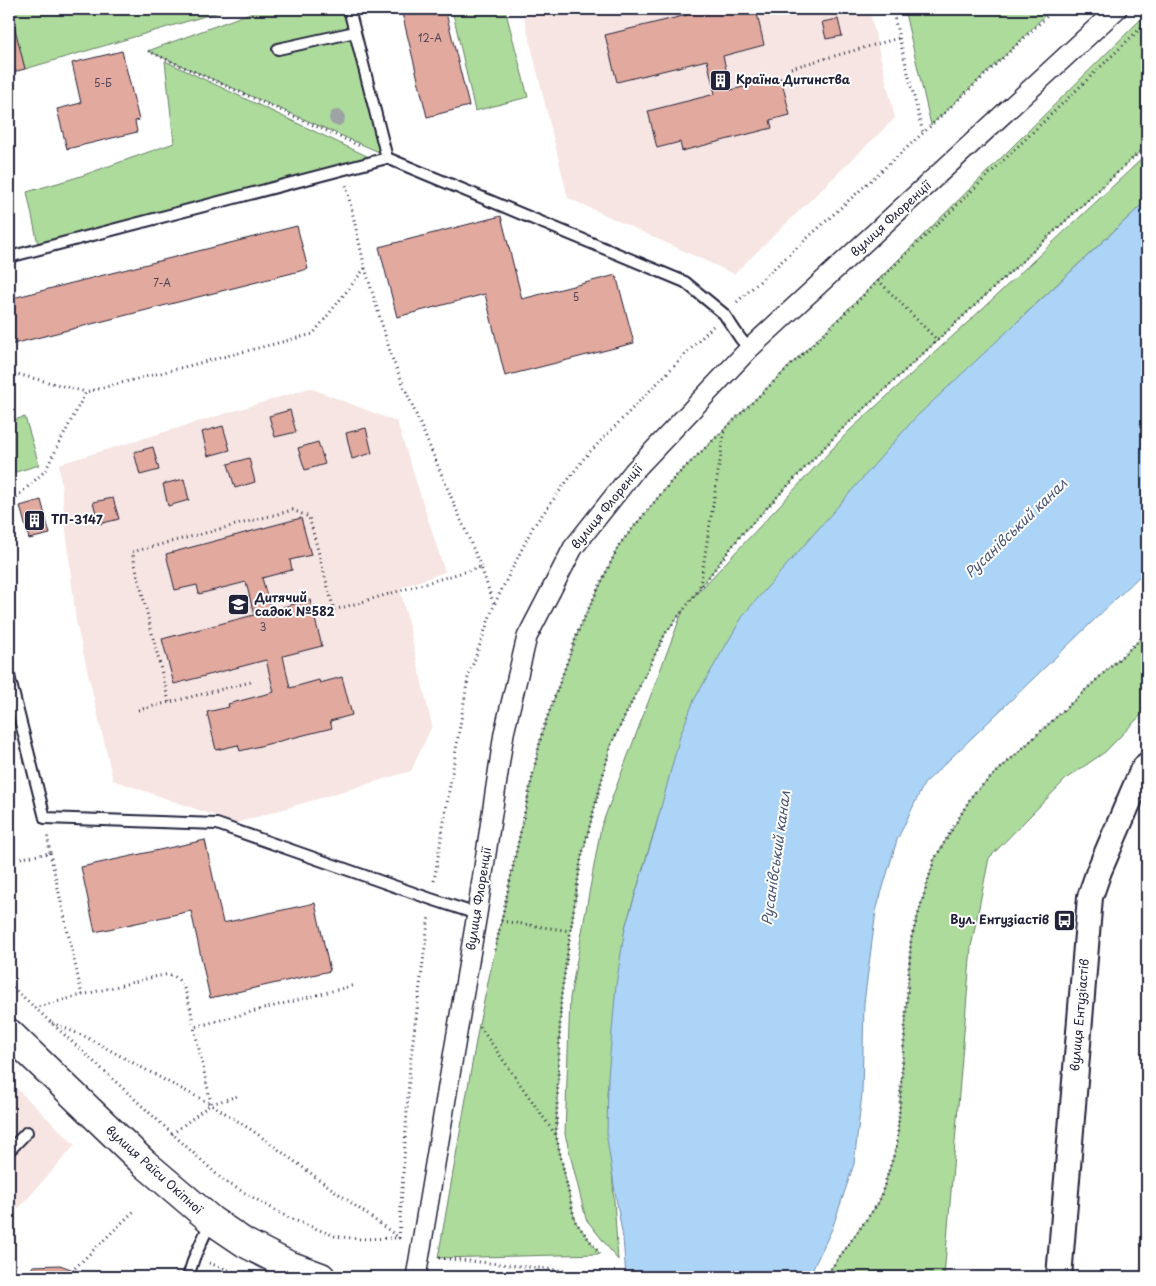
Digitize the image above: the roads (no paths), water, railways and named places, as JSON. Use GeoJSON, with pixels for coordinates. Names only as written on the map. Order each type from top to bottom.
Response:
{"type":"FeatureCollection","features":[{"type":"Feature","properties":{"kind":"main road","name":"вулиця Раїси Окіпної"},"geometry":{"type":"LineString","coordinates":[[9,1033],[144,1163],[211,1220],[245,1243],[286,1264],[321,1277]]}},
{"type":"Feature","properties":{"kind":"street","name":"вулиця Флоренції"},"geometry":{"type":"LineString","coordinates":[[416,1277],[477,914],[504,733],[527,637],[573,548],[634,471],[750,349],[1118,9]]}},
{"type":"Feature","properties":{"kind":"street","name":"вулиця Ентузіастів"},"geometry":{"type":"LineString","coordinates":[[1059,1277],[1090,897],[1099,871],[1142,771],[1147,765]]}},
{"type":"Feature","properties":{"kind":"lane"},"geometry":{"type":"LineString","coordinates":[[349,9],[387,158]]}},
{"type":"Feature","properties":{"kind":"lane"},"geometry":{"type":"LineString","coordinates":[[278,49],[355,32]]}},
{"type":"Feature","properties":{"kind":"lane"},"geometry":{"type":"LineString","coordinates":[[9,257],[387,158],[685,282],[724,314],[750,349]]}},
{"type":"Feature","properties":{"kind":"lane"},"geometry":{"type":"LineString","coordinates":[[9,676],[45,818],[217,824],[477,914]]}},
{"type":"Feature","properties":{"kind":"lane"},"geometry":{"type":"LineString","coordinates":[[9,1151],[27,1132]]}},
{"type":"Feature","properties":{"kind":"lane"},"geometry":{"type":"LineString","coordinates":[[188,1277],[194,1258],[211,1220]]}},
{"type":"Feature","properties":{"kind":"water","name":"Русанівський канал"},"geometry":{"type":"Polygon","coordinates":[[[1147,200],[1147,569],[924,784],[897,840],[876,911],[864,1003],[862,1094],[854,1164],[832,1229],[809,1277],[626,1277],[623,1238],[607,1138],[608,1077],[616,985],[625,928],[655,830],[680,736],[694,700],[744,614],[915,418],[1147,200]]]}},
{"type":"Feature","properties":{"kind":"place","name":"Країна Дитинства"},"geometry":{"type":"Point","coordinates":[720,80]}},
{"type":"Feature","properties":{"kind":"place","name":"ТП-3147"},"geometry":{"type":"Point","coordinates":[35,520]}},
{"type":"Feature","properties":{"kind":"place","name":"Дитячий садок №582"},"geometry":{"type":"Point","coordinates":[239,605]}},
{"type":"Feature","properties":{"kind":"place","name":"Вул. Ентузіастів"},"geometry":{"type":"Point","coordinates":[1065,920]}}]}
